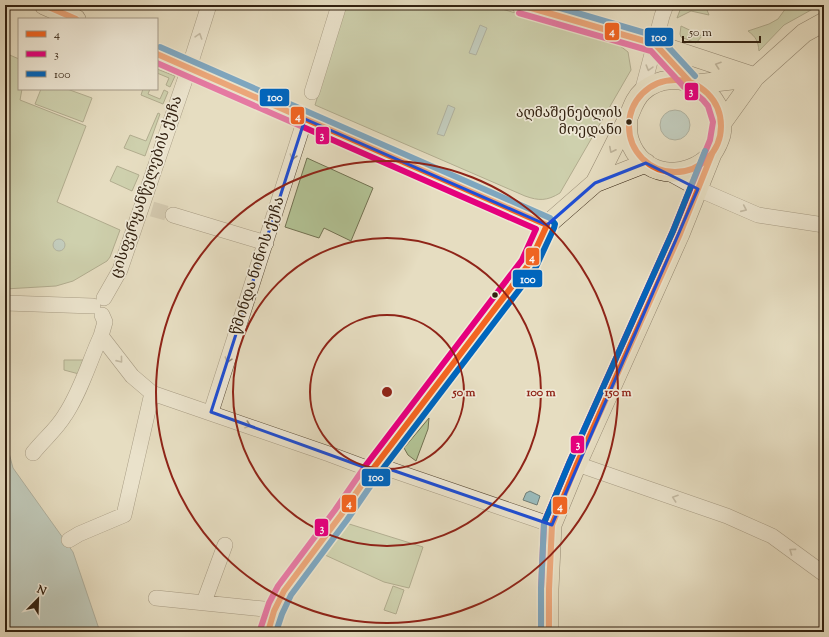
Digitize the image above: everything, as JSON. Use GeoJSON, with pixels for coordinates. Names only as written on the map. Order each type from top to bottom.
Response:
{"type":"FeatureCollection","features":[{"type":"Feature","properties":{"kind":"main road"},"geometry":{"type":"LineString","coordinates":[[44,5],[74,18]]}},
{"type":"Feature","properties":{"kind":"main road"},"geometry":{"type":"LineString","coordinates":[[521,5],[648,41],[755,77]]}},
{"type":"Feature","properties":{"kind":"main road"},"geometry":{"type":"LineString","coordinates":[[722,123],[755,77],[804,33],[824,22]]}},
{"type":"Feature","properties":{"kind":"main road"},"geometry":{"type":"LineString","coordinates":[[549,632],[552,525],[577,464],[680,234],[719,139],[722,123],[714,100],[706,91],[693,83],[648,41]]}},
{"type":"Feature","properties":{"kind":"main road"},"geometry":{"type":"LineString","coordinates":[[158,54],[548,225]]}},
{"type":"Feature","properties":{"kind":"main road"},"geometry":{"type":"LineString","coordinates":[[595,183],[628,117],[633,103],[642,92],[652,84],[664,80],[677,79],[693,83],[755,77]]}},
{"type":"Feature","properties":{"kind":"main road"},"geometry":{"type":"LineString","coordinates":[[628,117],[628,132],[632,146],[636,153],[646,163],[660,170],[669,173],[684,172],[698,167],[712,154]]}},
{"type":"Feature","properties":{"kind":"main road"},"geometry":{"type":"LineString","coordinates":[[268,632],[274,610],[284,591],[341,515],[372,470],[529,264],[548,225],[595,183],[646,163]]}},
{"type":"Feature","properties":{"kind":"street","name":"ცისფერყანწელების ქუჩა"},"geometry":{"type":"LineString","coordinates":[[100,306],[120,270],[147,208],[208,5]]}},
{"type":"Feature","properties":{"kind":"street"},"geometry":{"type":"LineString","coordinates":[[312,92],[339,5]]}},
{"type":"Feature","properties":{"kind":"street"},"geometry":{"type":"LineString","coordinates":[[642,92],[648,41],[662,16],[666,5]]}},
{"type":"Feature","properties":{"kind":"street","name":"წმინდა ნინოს ქუჩა"},"geometry":{"type":"LineString","coordinates":[[212,412],[305,119]]}},
{"type":"Feature","properties":{"kind":"street"},"geometry":{"type":"LineString","coordinates":[[669,173],[698,189],[758,215],[824,225]]}},
{"type":"Feature","properties":{"kind":"street"},"geometry":{"type":"LineString","coordinates":[[173,215],[266,243]]}},
{"type":"Feature","properties":{"kind":"street"},"geometry":{"type":"LineString","coordinates":[[5,303],[100,306],[105,322],[101,336],[78,391],[66,414],[55,430],[33,453]]}},
{"type":"Feature","properties":{"kind":"street"},"geometry":{"type":"LineString","coordinates":[[101,336],[132,376],[152,393],[212,412],[372,470],[389,469],[552,525]]}},
{"type":"Feature","properties":{"kind":"street"},"geometry":{"type":"LineString","coordinates":[[69,540],[124,514],[152,393]]}},
{"type":"Feature","properties":{"kind":"street"},"geometry":{"type":"LineString","coordinates":[[577,464],[727,516],[772,536],[824,574]]}},
{"type":"Feature","properties":{"kind":"street"},"geometry":{"type":"LineString","coordinates":[[204,602],[211,584]]}},
{"type":"Feature","properties":{"kind":"street"},"geometry":{"type":"LineString","coordinates":[[156,598],[274,610]]}},
{"type":"Feature","properties":{"kind":"highlighted area"},"geometry":{"type":"Polygon","coordinates":[[[305,119],[547,225],[595,183],[646,163],[698,189],[552,525],[389,469],[372,470],[211,412],[305,119]]]}},
{"type":"Feature","properties":{"kind":"green space"},"geometry":{"type":"Polygon","coordinates":[[[346,5],[488,5],[615,42],[628,52],[631,70],[560,193],[547,199],[535,199],[315,105],[346,5]]]}},
{"type":"Feature","properties":{"kind":"green space"},"geometry":{"type":"Polygon","coordinates":[[[682,5],[705,5],[709,15],[691,11],[677,18],[682,5]]]}},
{"type":"Feature","properties":{"kind":"green space"},"geometry":{"type":"Polygon","coordinates":[[[793,5],[820,5],[784,25],[759,51],[756,40],[748,31],[769,24],[778,19],[786,8],[790,9],[794,7],[793,5]]]}},
{"type":"Feature","properties":{"kind":"green space"},"geometry":{"type":"Polygon","coordinates":[[[681,26],[702,36],[696,43],[681,37],[681,26]]]}},
{"type":"Feature","properties":{"kind":"green space"},"geometry":{"type":"Polygon","coordinates":[[[5,53],[18,59],[18,90],[22,90],[20,100],[86,126],[57,202],[120,230],[110,257],[107,261],[73,281],[56,286],[5,289],[5,53]]]}},
{"type":"Feature","properties":{"kind":"green space"},"geometry":{"type":"Polygon","coordinates":[[[158,69],[175,76],[170,87],[166,85],[169,78],[158,73],[158,69]]]}},
{"type":"Feature","properties":{"kind":"green space"},"geometry":{"type":"Polygon","coordinates":[[[41,90],[70,90],[92,98],[83,122],[35,104],[41,90]]]}},
{"type":"Feature","properties":{"kind":"green space"},"geometry":{"type":"Polygon","coordinates":[[[143,90],[150,90],[148,94],[160,99],[164,90],[168,92],[163,104],[141,95],[143,90]]]}},
{"type":"Feature","properties":{"kind":"green space"},"geometry":{"type":"Polygon","coordinates":[[[158,113],[160,114],[145,156],[124,148],[130,135],[146,141],[158,113]]]}},
{"type":"Feature","properties":{"kind":"green space"},"geometry":{"type":"Polygon","coordinates":[[[307,158],[373,188],[351,241],[324,228],[319,238],[285,227],[307,158]]]}},
{"type":"Feature","properties":{"kind":"green space"},"geometry":{"type":"Polygon","coordinates":[[[117,166],[139,175],[132,191],[110,181],[117,166]]]}},
{"type":"Feature","properties":{"kind":"green space"},"geometry":{"type":"Polygon","coordinates":[[[64,360],[84,360],[79,374],[64,370],[64,360]]]}},
{"type":"Feature","properties":{"kind":"green space"},"geometry":{"type":"Polygon","coordinates":[[[429,418],[428,429],[416,461],[408,455],[404,448],[429,418]]]}},
{"type":"Feature","properties":{"kind":"green space"},"geometry":{"type":"Polygon","coordinates":[[[346,523],[423,547],[409,588],[384,582],[325,555],[346,523]]]}},
{"type":"Feature","properties":{"kind":"green space"},"geometry":{"type":"Polygon","coordinates":[[[393,586],[404,590],[396,614],[384,610],[393,586]]]}},
{"type":"Feature","properties":{"kind":"water"},"geometry":{"type":"Polygon","coordinates":[[[480,25],[487,28],[476,55],[469,53],[480,25]]]}},
{"type":"Feature","properties":{"kind":"water"},"geometry":{"type":"Polygon","coordinates":[[[448,105],[455,108],[444,136],[437,134],[448,105]]]}},
{"type":"Feature","properties":{"kind":"water"},"geometry":{"type":"Polygon","coordinates":[[[675,110],[681,111],[689,119],[689,131],[681,139],[675,140],[669,139],[661,131],[660,125],[661,119],[669,111],[675,110]]]}},
{"type":"Feature","properties":{"kind":"water"},"geometry":{"type":"Polygon","coordinates":[[[59,239],[63,241],[65,245],[63,249],[59,251],[55,249],[53,245],[55,241],[59,239]]]}},
{"type":"Feature","properties":{"kind":"water"},"geometry":{"type":"Polygon","coordinates":[[[5,450],[9,453],[13,468],[73,552],[100,632],[5,632],[5,450]]]}},
{"type":"Feature","properties":{"kind":"water"},"geometry":{"type":"Polygon","coordinates":[[[530,491],[540,496],[537,505],[523,500],[526,493],[530,491]]]}},
{"type":"Feature","properties":{"kind":"tunnel"},"geometry":{"type":"LineString","coordinates":[[152,209],[173,215]]}},
{"type":"Feature","properties":{"kind":"transit line","name":"4"},"geometry":{"type":"LineString","coordinates":[[44,5],[74,18]]}},
{"type":"Feature","properties":{"kind":"transit line","name":"4"},"geometry":{"type":"LineString","coordinates":[[521,5],[655,44],[689,81]]}},
{"type":"Feature","properties":{"kind":"transit line","name":"100"},"geometry":{"type":"LineString","coordinates":[[550,5],[659,37],[695,76]]}},
{"type":"Feature","properties":{"kind":"transit line","name":"3"},"geometry":{"type":"LineString","coordinates":[[519,13],[651,51],[684,87],[703,100],[708,106],[713,122],[710,140],[673,231],[570,461],[544,523],[541,632]]}},
{"type":"Feature","properties":{"kind":"transit line","name":"100"},"geometry":{"type":"LineString","coordinates":[[160,47],[550,218],[555,224],[535,269],[378,475],[347,520],[291,595],[282,614],[276,632]]}},
{"type":"Feature","properties":{"kind":"transit line","name":"4"},"geometry":{"type":"LineString","coordinates":[[158,54],[547,225],[529,264],[372,470],[341,515],[284,591],[274,611],[268,632]]}},
{"type":"Feature","properties":{"kind":"transit line","name":"3"},"geometry":{"type":"LineString","coordinates":[[158,63],[536,229],[522,260],[366,465],[335,510],[278,586],[269,603],[260,630]]}},
{"type":"Feature","properties":{"kind":"transit line","name":"4"},"geometry":{"type":"LineString","coordinates":[[675,80],[693,83],[708,93],[718,108],[721,126],[718,144],[708,159],[693,169],[675,172],[657,169],[642,159],[632,144],[629,126],[632,108],[642,93],[657,83],[675,80]]}},
{"type":"Feature","properties":{"kind":"transit line","name":"100"},"geometry":{"type":"LineString","coordinates":[[541,632],[544,523],[570,461],[673,231],[705,151]]}},
{"type":"Feature","properties":{"kind":"transit line","name":"4"},"geometry":{"type":"LineString","coordinates":[[549,632],[549,589],[552,525],[577,464],[680,234],[712,154]]}},
{"type":"Feature","properties":{"kind":"place","name":"აღმაშენებლის მოედანი"},"geometry":{"type":"Point","coordinates":[629,122]}}]}
